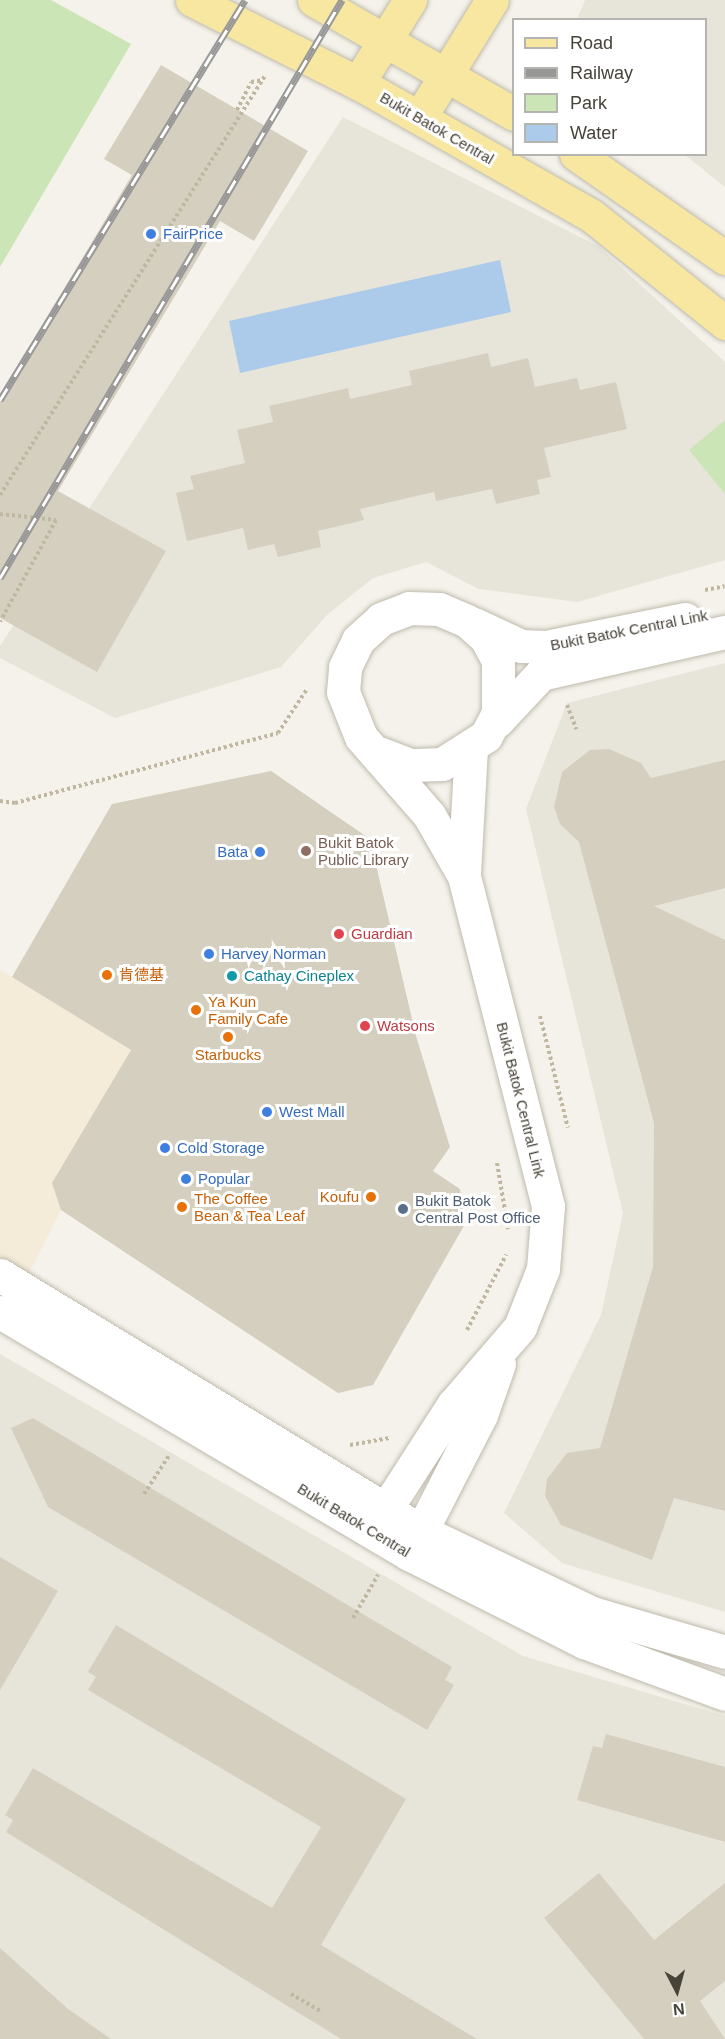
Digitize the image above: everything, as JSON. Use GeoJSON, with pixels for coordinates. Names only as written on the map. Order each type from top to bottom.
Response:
{"type":"FeatureCollection","features":[{"type":"Feature","properties":{"kind":"main road","name":"Bukit Batok Central"},"geometry":{"type":"LineString","coordinates":[[192,0],[358,83],[592,216],[725,323]]}},
{"type":"Feature","properties":{"kind":"main road"},"geometry":{"type":"LineString","coordinates":[[314,0],[387,37],[450,73],[512,113]]}},
{"type":"Feature","properties":{"kind":"main road"},"geometry":{"type":"LineString","coordinates":[[358,83],[410,0]]}},
{"type":"Feature","properties":{"kind":"main road"},"geometry":{"type":"LineString","coordinates":[[420,117],[450,73],[492,0]]}},
{"type":"Feature","properties":{"kind":"main road"},"geometry":{"type":"LineString","coordinates":[[579,156],[725,258]]}},
{"type":"Feature","properties":{"kind":"street","name":"Bukit Batok Central Link"},"geometry":{"type":"LineString","coordinates":[[405,1551],[481,1415],[502,1354],[529,1308],[543,1269],[548,1206],[464,876],[429,815],[348,716],[343,692],[345,667],[358,640],[381,619],[409,608],[439,609],[521,646],[546,647],[725,612]]}},
{"type":"Feature","properties":{"kind":"street","name":"Bukit Batok Central Link"},"geometry":{"type":"LineString","coordinates":[[464,876],[478,742],[498,713],[498,661],[486,638],[467,621]]}},
{"type":"Feature","properties":{"kind":"street","name":"Bukit Batok Central Link"},"geometry":{"type":"LineString","coordinates":[[379,753],[410,765],[442,764],[478,742],[541,674],[725,632]]}},
{"type":"Feature","properties":{"kind":"street","name":"Bukit Batok Central"},"geometry":{"type":"LineString","coordinates":[[0,1275],[378,1519],[405,1551],[584,1642],[725,1694]]}},
{"type":"Feature","properties":{"kind":"street","name":"Bukit Batok Central"},"geometry":{"type":"LineString","coordinates":[[0,1312],[378,1519]]}},
{"type":"Feature","properties":{"kind":"street","name":"Bukit Batok Central Link"},"geometry":{"type":"LineString","coordinates":[[378,1519],[453,1405],[502,1354]]}},
{"type":"Feature","properties":{"kind":"street","name":"Bukit Batok Central"},"geometry":{"type":"LineString","coordinates":[[405,1551],[592,1613],[725,1652]]}},
{"type":"Feature","properties":{"kind":"path"},"geometry":{"type":"LineString","coordinates":[[0,495],[272,68]]}},
{"type":"Feature","properties":{"kind":"path"},"geometry":{"type":"LineString","coordinates":[[237,110],[251,82],[263,80]]}},
{"type":"Feature","properties":{"kind":"path"},"geometry":{"type":"LineString","coordinates":[[0,514],[56,520],[0,622]]}},
{"type":"Feature","properties":{"kind":"path"},"geometry":{"type":"LineString","coordinates":[[571,712],[576,729]]}},
{"type":"Feature","properties":{"kind":"path"},"geometry":{"type":"LineString","coordinates":[[0,801],[15,803],[278,733]]}},
{"type":"Feature","properties":{"kind":"path"},"geometry":{"type":"LineString","coordinates":[[496,1157],[507,1234]]}},
{"type":"Feature","properties":{"kind":"path"},"geometry":{"type":"LineString","coordinates":[[465,1333],[497,1281],[507,1244]]}},
{"type":"Feature","properties":{"kind":"path"},"geometry":{"type":"LineString","coordinates":[[341,1443],[375,1444],[396,1435]]}},
{"type":"Feature","properties":{"kind":"path"},"geometry":{"type":"LineString","coordinates":[[144,1494],[174,1448]]}},
{"type":"Feature","properties":{"kind":"path"},"geometry":{"type":"LineString","coordinates":[[353,1618],[405,1551]]}},
{"type":"Feature","properties":{"kind":"path"},"geometry":{"type":"LineString","coordinates":[[291,1994],[321,2012]]}},
{"type":"Feature","properties":{"kind":"shaded area"},"geometry":{"type":"Polygon","coordinates":[[[585,0],[725,0],[725,187],[686,156],[707,156],[707,18],[577,18],[585,0]]]}},
{"type":"Feature","properties":{"kind":"shaded area"},"geometry":{"type":"Polygon","coordinates":[[[343,117],[598,246],[725,362],[725,560],[577,602],[479,589],[426,562],[373,578],[327,615],[281,667],[115,718],[0,658],[0,646],[343,117]]]}},
{"type":"Feature","properties":{"kind":"shaded area"},"geometry":{"type":"Polygon","coordinates":[[[725,663],[725,1612],[562,1563],[504,1513],[601,1315],[623,1213],[526,809],[567,703],[725,663]]]}},
{"type":"Feature","properties":{"kind":"shaded area"},"geometry":{"type":"Polygon","coordinates":[[[0,970],[131,1050],[53,1183],[61,1210],[0,1330],[0,970]]]}},
{"type":"Feature","properties":{"kind":"shaded area"},"geometry":{"type":"Polygon","coordinates":[[[0,1354],[523,1656],[725,1716],[725,2039],[0,2039],[0,1354]]]}},
{"type":"Feature","properties":{"kind":"green space"},"geometry":{"type":"Polygon","coordinates":[[[0,0],[51,0],[131,44],[0,267],[0,0]]]}},
{"type":"Feature","properties":{"kind":"green space"},"geometry":{"type":"Polygon","coordinates":[[[725,420],[725,494],[689,450],[725,420]]]}},
{"type":"Feature","properties":{"kind":"water"},"geometry":{"type":"Polygon","coordinates":[[[500,260],[511,312],[240,373],[229,321],[500,260]]]}},
{"type":"Feature","properties":{"kind":"building"},"geometry":{"type":"Polygon","coordinates":[[[161,65],[308,151],[254,241],[220,221],[58,491],[166,551],[97,672],[0,618],[0,396],[132,175],[104,159],[161,65]]]}},
{"type":"Feature","properties":{"kind":"building"},"geometry":{"type":"Polygon","coordinates":[[[488,353],[491,367],[528,358],[535,387],[577,378],[580,390],[616,382],[627,429],[544,448],[551,477],[537,480],[540,494],[496,504],[492,489],[436,501],[434,492],[360,509],[364,520],[318,531],[321,547],[278,557],[274,544],[248,550],[243,528],[187,541],[176,493],[194,489],[190,476],[245,463],[237,430],[273,422],[269,406],[348,388],[350,399],[412,385],[409,371],[488,353]]]}},
{"type":"Feature","properties":{"kind":"building"},"geometry":{"type":"Polygon","coordinates":[[[609,749],[641,763],[651,778],[725,760],[725,888],[654,906],[725,940],[725,1511],[674,1498],[652,1560],[561,1525],[545,1496],[547,1479],[567,1453],[600,1448],[653,1267],[654,1123],[579,842],[560,824],[554,807],[562,772],[590,750],[609,749]]]}},
{"type":"Feature","properties":{"kind":"building","name":"West Mall"},"geometry":{"type":"Polygon","coordinates":[[[271,771],[370,839],[416,1036],[450,1147],[433,1171],[460,1189],[465,1224],[373,1385],[338,1393],[61,1210],[52,1183],[131,1050],[12,977],[112,804],[271,771]]]}},
{"type":"Feature","properties":{"kind":"building"},"geometry":{"type":"Polygon","coordinates":[[[33,1418],[452,1667],[445,1680],[454,1685],[427,1730],[48,1507],[11,1428],[33,1418]]]}},
{"type":"Feature","properties":{"kind":"building"},"geometry":{"type":"Polygon","coordinates":[[[0,1557],[58,1591],[0,1690],[0,1557]]]}},
{"type":"Feature","properties":{"kind":"building"},"geometry":{"type":"Polygon","coordinates":[[[116,1625],[406,1799],[321,1945],[477,2039],[341,2039],[6,1832],[13,1820],[5,1815],[33,1768],[272,1908],[321,1827],[88,1690],[96,1677],[88,1672],[116,1625]]]}},
{"type":"Feature","properties":{"kind":"building"},"geometry":{"type":"Polygon","coordinates":[[[606,1734],[725,1767],[725,1842],[577,1800],[593,1746],[602,1748],[606,1734]]]}},
{"type":"Feature","properties":{"kind":"building"},"geometry":{"type":"Polygon","coordinates":[[[599,1873],[654,1940],[725,1883],[725,1981],[700,2001],[725,2039],[644,2039],[544,1918],[599,1873]]]}},
{"type":"Feature","properties":{"kind":"building"},"geometry":{"type":"Polygon","coordinates":[[[0,1948],[68,2009],[111,2039],[0,2039],[0,1948]]]}},
{"type":"Feature","properties":{"kind":"railway"},"geometry":{"type":"LineString","coordinates":[[0,400],[245,0]]}},
{"type":"Feature","properties":{"kind":"railway"},"geometry":{"type":"LineString","coordinates":[[0,578],[342,0]]}},
{"type":"Feature","properties":{"kind":"place","name":"FairPrice"},"geometry":{"type":"Point","coordinates":[151,234]}},
{"type":"Feature","properties":{"kind":"place","name":"Bukit Batok Public Library"},"geometry":{"type":"Point","coordinates":[306,851]}},
{"type":"Feature","properties":{"kind":"place","name":"Bata"},"geometry":{"type":"Point","coordinates":[260,852]}},
{"type":"Feature","properties":{"kind":"place","name":"Guardian"},"geometry":{"type":"Point","coordinates":[339,934]}},
{"type":"Feature","properties":{"kind":"place","name":"Harvey Norman"},"geometry":{"type":"Point","coordinates":[209,954]}},
{"type":"Feature","properties":{"kind":"place","name":"肯德基"},"geometry":{"type":"Point","coordinates":[107,975]}},
{"type":"Feature","properties":{"kind":"place","name":"Cathay Cineplex"},"geometry":{"type":"Point","coordinates":[232,976]}},
{"type":"Feature","properties":{"kind":"place","name":"Ya Kun Family Cafe"},"geometry":{"type":"Point","coordinates":[196,1010]}},
{"type":"Feature","properties":{"kind":"place","name":"Watsons"},"geometry":{"type":"Point","coordinates":[365,1026]}},
{"type":"Feature","properties":{"kind":"place","name":"Starbucks"},"geometry":{"type":"Point","coordinates":[228,1037]}},
{"type":"Feature","properties":{"kind":"place","name":"West Mall"},"geometry":{"type":"Point","coordinates":[267,1112]}},
{"type":"Feature","properties":{"kind":"place","name":"Cold Storage"},"geometry":{"type":"Point","coordinates":[165,1148]}},
{"type":"Feature","properties":{"kind":"place","name":"Popular"},"geometry":{"type":"Point","coordinates":[186,1179]}},
{"type":"Feature","properties":{"kind":"place","name":"Koufu"},"geometry":{"type":"Point","coordinates":[371,1197]}},
{"type":"Feature","properties":{"kind":"place","name":"The Coffee Bean & Tea Leaf"},"geometry":{"type":"Point","coordinates":[182,1207]}},
{"type":"Feature","properties":{"kind":"place","name":"Bukit Batok Central Post Office"},"geometry":{"type":"Point","coordinates":[403,1209]}}]}
